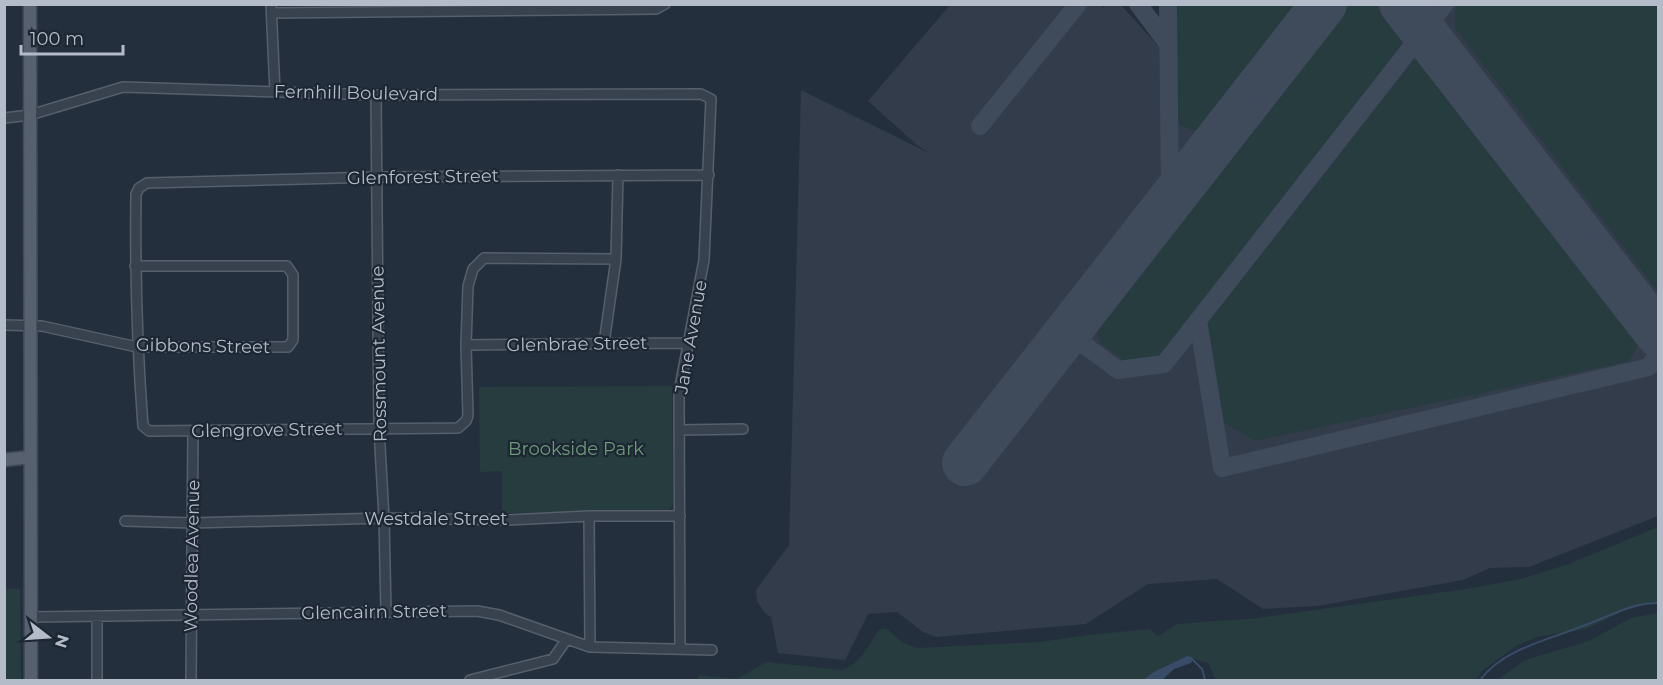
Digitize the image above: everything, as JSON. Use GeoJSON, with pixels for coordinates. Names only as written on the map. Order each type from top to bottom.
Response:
{"type":"FeatureCollection","features":[{"type":"Feature","properties":{"kind":"main road"},"geometry":{"type":"LineString","coordinates":[[30,4],[31,681]]}},
{"type":"Feature","properties":{"kind":"main road"},"geometry":{"type":"LineString","coordinates":[[4,460],[30,457]]}},
{"type":"Feature","properties":{"kind":"street"},"geometry":{"type":"LineString","coordinates":[[275,92],[271,9],[656,9],[665,4]]}},
{"type":"Feature","properties":{"kind":"street","name":"Fernhill Boulevard"},"geometry":{"type":"LineString","coordinates":[[4,118],[30,115],[123,87],[376,95],[701,94],[711,99]]}},
{"type":"Feature","properties":{"kind":"street","name":"Rossmount Avenue"},"geometry":{"type":"LineString","coordinates":[[376,95],[379,429],[386,613]]}},
{"type":"Feature","properties":{"kind":"street","name":"Jane Avenue"},"geometry":{"type":"LineString","coordinates":[[680,648],[680,392],[687,343],[704,260],[711,99]]}},
{"type":"Feature","properties":{"kind":"street"},"geometry":{"type":"LineString","coordinates":[[604,343],[616,259],[618,175]]}},
{"type":"Feature","properties":{"kind":"street","name":"Glenforest Street"},"geometry":{"type":"LineString","coordinates":[[135,266],[136,194],[139,188],[147,183],[377,177],[709,175]]}},
{"type":"Feature","properties":{"kind":"street"},"geometry":{"type":"LineString","coordinates":[[466,345],[468,286],[473,269],[484,258],[616,259]]}},
{"type":"Feature","properties":{"kind":"street"},"geometry":{"type":"LineString","coordinates":[[135,266],[137,347]]}},
{"type":"Feature","properties":{"kind":"street","name":"Gibbons Street"},"geometry":{"type":"LineString","coordinates":[[4,325],[42,326],[137,347],[288,347],[293,340],[293,275],[287,266],[135,266]]}},
{"type":"Feature","properties":{"kind":"street","name":"Glenbrae Street"},"geometry":{"type":"LineString","coordinates":[[466,345],[687,343]]}},
{"type":"Feature","properties":{"kind":"street","name":"Glengrove Street"},"geometry":{"type":"LineString","coordinates":[[137,347],[143,426],[149,431],[458,428],[468,416],[466,345]]}},
{"type":"Feature","properties":{"kind":"street"},"geometry":{"type":"LineString","coordinates":[[680,430],[743,429]]}},
{"type":"Feature","properties":{"kind":"street","name":"Woodlea Avenue"},"geometry":{"type":"LineString","coordinates":[[191,681],[193,430]]}},
{"type":"Feature","properties":{"kind":"street"},"geometry":{"type":"LineString","coordinates":[[589,516],[590,647]]}},
{"type":"Feature","properties":{"kind":"street","name":"Westdale Street"},"geometry":{"type":"LineString","coordinates":[[126,521],[192,523],[384,518],[508,519],[680,516]]}},
{"type":"Feature","properties":{"kind":"street","name":"Glencairn Street"},"geometry":{"type":"LineString","coordinates":[[31,617],[477,610],[499,615],[590,647],[712,650]]}},
{"type":"Feature","properties":{"kind":"street"},"geometry":{"type":"LineString","coordinates":[[97,617],[97,681]]}},
{"type":"Feature","properties":{"kind":"street"},"geometry":{"type":"LineString","coordinates":[[470,681],[553,659],[567,639]]}},
{"type":"Feature","properties":{"kind":"shaded area"},"geometry":{"type":"Polygon","coordinates":[[[1099,4],[1103,8],[1105,5],[1121,5],[1158,46],[1168,41],[1166,5],[1658,5],[1658,516],[1529,567],[1490,568],[1463,580],[1317,606],[1263,609],[1217,579],[1148,584],[1086,624],[936,637],[923,632],[897,612],[868,614],[845,660],[778,653],[771,617],[765,613],[757,601],[756,590],[789,545],[801,90],[931,154],[918,146],[868,101],[950,5],[1099,4]]]}},
{"type":"Feature","properties":{"kind":"green space"},"geometry":{"type":"Polygon","coordinates":[[[1169,4],[1305,5],[1202,133],[1179,125],[1168,41],[1169,4]]]}},
{"type":"Feature","properties":{"kind":"green space"},"geometry":{"type":"Polygon","coordinates":[[[1346,5],[1389,5],[1403,22],[1402,45],[1160,356],[1124,361],[1101,343],[1094,327],[1346,5]]]}},
{"type":"Feature","properties":{"kind":"green space"},"geometry":{"type":"Polygon","coordinates":[[[1459,5],[1658,5],[1658,290],[1455,28],[1455,10],[1459,5]]]}},
{"type":"Feature","properties":{"kind":"green space"},"geometry":{"type":"Polygon","coordinates":[[[1414,60],[1432,61],[1645,333],[1629,361],[1481,393],[1473,398],[1475,394],[1255,441],[1224,422],[1206,325],[1414,60]]]}},
{"type":"Feature","properties":{"kind":"green space","name":"Brookside Park"},"geometry":{"type":"Polygon","coordinates":[[[672,386],[673,503],[671,508],[666,511],[502,513],[502,471],[480,472],[479,387],[672,386]]]}},
{"type":"Feature","properties":{"kind":"green space"},"geometry":{"type":"Polygon","coordinates":[[[1658,527],[1658,603],[1632,607],[1586,629],[1536,637],[1516,646],[1482,671],[1476,680],[1216,680],[1208,663],[1189,658],[1153,680],[697,680],[699,675],[737,679],[766,662],[841,670],[848,668],[858,660],[879,630],[886,628],[902,642],[917,648],[1039,642],[1150,629],[1158,636],[1177,624],[1258,618],[1466,589],[1520,579],[1566,565],[1658,527]]]}},
{"type":"Feature","properties":{"kind":"green space"},"geometry":{"type":"Polygon","coordinates":[[[5,588],[20,589],[21,680],[5,680],[5,588]]]}},
{"type":"Feature","properties":{"kind":"green space"},"geometry":{"type":"Polygon","coordinates":[[[1658,613],[1658,680],[1497,680],[1525,660],[1589,641],[1631,618],[1658,613]]]}},
{"type":"Feature","properties":{"kind":"water"},"geometry":{"type":"Polygon","coordinates":[[[1187,656],[1192,657],[1191,663],[1174,669],[1162,680],[1143,680],[1154,672],[1187,656]]]}},
{"type":"Feature","properties":{"kind":"waterway"},"geometry":{"type":"LineString","coordinates":[[1480,680],[1501,661],[1526,647],[1628,608],[1658,603]]}},
{"type":"Feature","properties":{"kind":"waterway"},"geometry":{"type":"LineString","coordinates":[[1193,660],[1202,669],[1205,680]]}},
{"type":"Feature","properties":{"kind":"taxiway"},"geometry":{"type":"LineString","coordinates":[[980,126],[1078,4]]}},
{"type":"Feature","properties":{"kind":"taxiway"},"geometry":{"type":"LineString","coordinates":[[1138,4],[1168,44]]}},
{"type":"Feature","properties":{"kind":"taxiway"},"geometry":{"type":"LineString","coordinates":[[1168,4],[1170,200]]}},
{"type":"Feature","properties":{"kind":"taxiway"},"geometry":{"type":"LineString","coordinates":[[1072,325],[1083,344],[1118,370],[1164,364],[1445,4]]}},
{"type":"Feature","properties":{"kind":"taxiway"},"geometry":{"type":"LineString","coordinates":[[1198,320],[1222,468],[1649,367],[1658,353]]}},
{"type":"Feature","properties":{"kind":"runway"},"geometry":{"type":"LineString","coordinates":[[965,463],[1324,4]]}},
{"type":"Feature","properties":{"kind":"runway"},"geometry":{"type":"LineString","coordinates":[[1402,4],[1658,334]]}}]}
